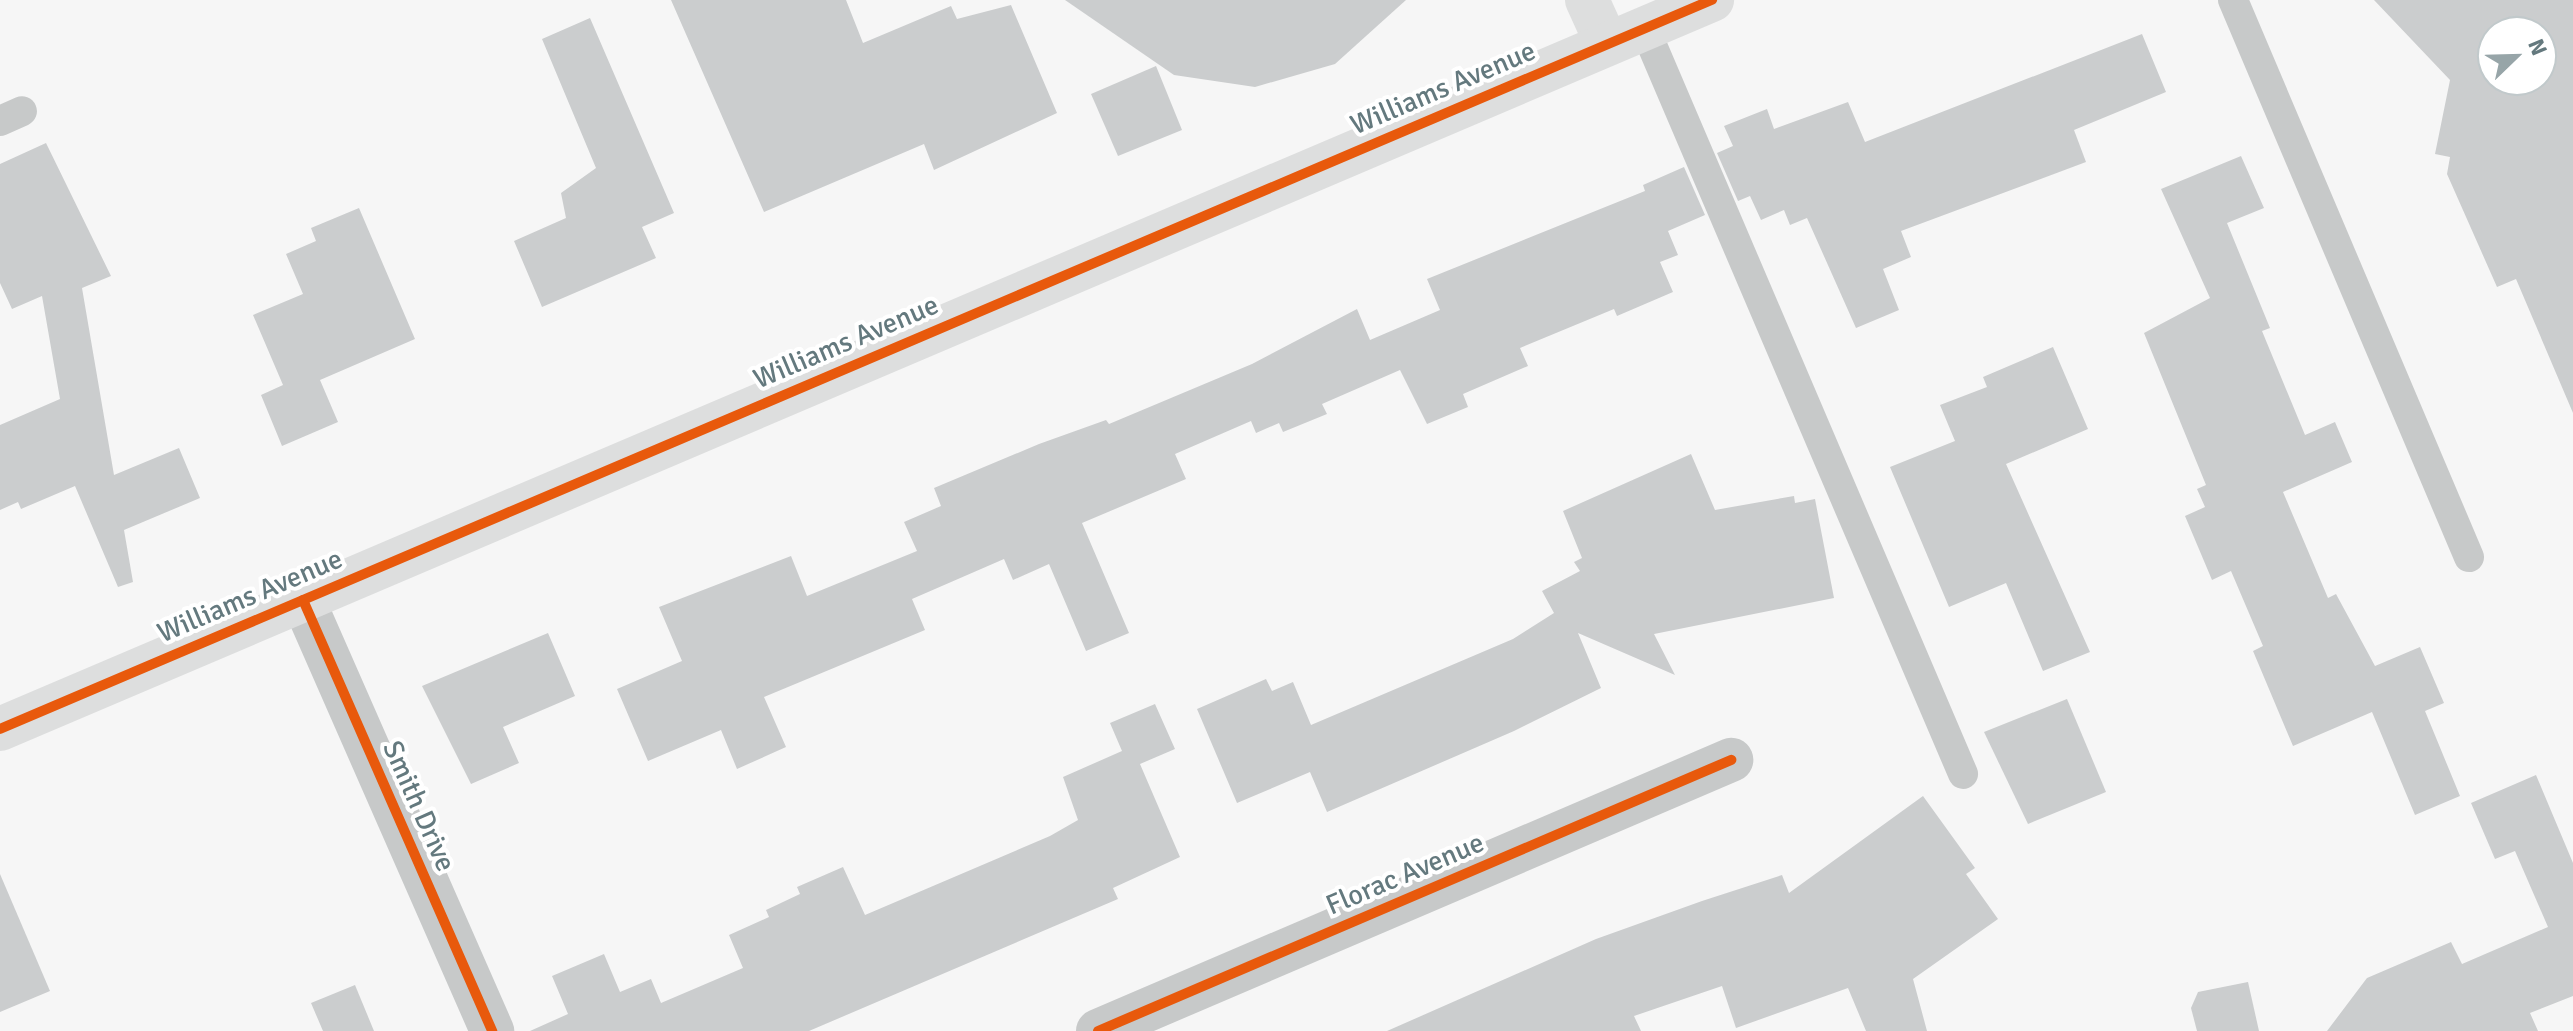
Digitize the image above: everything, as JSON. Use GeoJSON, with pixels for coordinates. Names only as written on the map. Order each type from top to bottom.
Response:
{"type":"FeatureCollection","features":[{"type":"Feature","properties":{"kind":"street"},"geometry":{"type":"LineString","coordinates":[[1587,0],[1626,36]]}},
{"type":"Feature","properties":{"kind":"street","name":"Williams Avenue"},"geometry":{"type":"LineString","coordinates":[[0,729],[1712,0]]}},
{"type":"Feature","properties":{"kind":"street","name":"Smith Drive"},"geometry":{"type":"LineString","coordinates":[[303,600],[492,1031]]}},
{"type":"Feature","properties":{"kind":"street","name":"Florac Avenue"},"geometry":{"type":"LineString","coordinates":[[1098,1031],[1731,760]]}},
{"type":"Feature","properties":{"kind":"lane"},"geometry":{"type":"LineString","coordinates":[[2233,0],[2469,557]]}},
{"type":"Feature","properties":{"kind":"lane"},"geometry":{"type":"LineString","coordinates":[[1626,36],[1963,774]]}},
{"type":"Feature","properties":{"kind":"building"},"geometry":{"type":"Polygon","coordinates":[[[671,0],[846,0],[863,43],[951,6],[957,19],[1011,5],[1057,113],[934,170],[924,144],[764,212],[671,0]]]}},
{"type":"Feature","properties":{"kind":"building"},"geometry":{"type":"Polygon","coordinates":[[[1065,0],[1406,0],[1335,64],[1255,87],[1174,75],[1065,0]]]}},
{"type":"Feature","properties":{"kind":"building"},"geometry":{"type":"Polygon","coordinates":[[[2374,0],[2573,0],[2573,413],[2516,279],[2497,287],[2447,174],[2450,157],[2435,154],[2450,80],[2374,0]]]}},
{"type":"Feature","properties":{"kind":"building"},"geometry":{"type":"Polygon","coordinates":[[[590,18],[674,213],[642,227],[656,258],[542,307],[514,241],[566,218],[561,193],[596,168],[542,39],[590,18]]]}},
{"type":"Feature","properties":{"kind":"building"},"geometry":{"type":"Polygon","coordinates":[[[2142,34],[2166,92],[2074,130],[2086,162],[1901,231],[1911,257],[1883,269],[1899,310],[1856,328],[1807,218],[1790,225],[1784,210],[1761,220],[1750,196],[1738,201],[1717,153],[1733,146],[1724,126],[1767,109],[1774,129],[1848,102],[1865,142],[2142,34]]]}},
{"type":"Feature","properties":{"kind":"building"},"geometry":{"type":"Polygon","coordinates":[[[1156,66],[1182,130],[1118,156],[1091,94],[1156,66]]]}},
{"type":"Feature","properties":{"kind":"building"},"geometry":{"type":"Polygon","coordinates":[[[46,143],[111,276],[82,288],[114,475],[179,448],[200,498],[124,530],[133,582],[118,587],[75,486],[21,509],[18,502],[0,510],[0,425],[60,399],[42,296],[12,309],[0,283],[0,164],[46,143]]]}},
{"type":"Feature","properties":{"kind":"building"},"geometry":{"type":"Polygon","coordinates":[[[2241,156],[2264,208],[2227,223],[2270,328],[2262,331],[2305,435],[2335,422],[2352,462],[2283,492],[2328,598],[2336,594],[2375,666],[2420,647],[2444,703],[2425,711],[2460,796],[2415,815],[2372,712],[2293,746],[2253,651],[2263,646],[2231,571],[2212,580],[2185,516],[2205,507],[2197,489],[2206,485],[2144,333],[2210,298],[2161,189],[2241,156]]]}},
{"type":"Feature","properties":{"kind":"building"},"geometry":{"type":"Polygon","coordinates":[[[1684,167],[1705,215],[1668,231],[1678,255],[1660,262],[1673,292],[1617,316],[1614,309],[1520,348],[1528,366],[1463,394],[1468,407],[1427,424],[1400,370],[1322,404],[1327,414],[1283,432],[1279,423],[1256,433],[1251,421],[1175,454],[1186,479],[1082,523],[1129,633],[1086,651],[1049,564],[1013,580],[1004,559],[912,599],[925,630],[764,697],[786,747],[737,769],[721,730],[648,761],[617,689],[682,661],[659,607],[791,556],[807,596],[917,551],[904,522],[941,506],[934,488],[1039,444],[1106,420],[1109,424],[1252,364],[1357,309],[1370,340],[1440,310],[1427,279],[1645,191],[1643,185],[1684,167]]]}},
{"type":"Feature","properties":{"kind":"building"},"geometry":{"type":"Polygon","coordinates":[[[359,208],[415,339],[320,380],[338,422],[282,446],[261,395],[283,385],[253,315],[303,294],[286,254],[316,241],[311,228],[359,208]]]}},
{"type":"Feature","properties":{"kind":"building"},"geometry":{"type":"Polygon","coordinates":[[[2053,347],[2088,429],[2006,464],[2090,652],[2043,671],[2006,583],[1949,607],[1890,467],[1955,441],[1940,405],[1987,387],[1983,377],[2053,347]]]}},
{"type":"Feature","properties":{"kind":"building"},"geometry":{"type":"Polygon","coordinates":[[[1691,454],[1715,510],[1794,496],[1795,503],[1815,499],[1834,598],[1654,634],[1675,675],[1578,633],[1601,688],[1514,731],[1327,812],[1310,772],[1237,803],[1197,709],[1266,679],[1272,691],[1293,682],[1311,725],[1513,639],[1554,613],[1542,591],[1580,571],[1574,562],[1582,558],[1563,511],[1691,454]]]}},
{"type":"Feature","properties":{"kind":"building"},"geometry":{"type":"Polygon","coordinates":[[[548,633],[575,696],[503,727],[519,763],[471,784],[422,686],[548,633]]]}},
{"type":"Feature","properties":{"kind":"building"},"geometry":{"type":"Polygon","coordinates":[[[2067,699],[2106,792],[2028,824],[1984,732],[2067,699]]]}},
{"type":"Feature","properties":{"kind":"building"},"geometry":{"type":"Polygon","coordinates":[[[1155,704],[1175,749],[1140,764],[1180,857],[1113,888],[1118,899],[809,1031],[530,1031],[568,1014],[552,976],[604,954],[620,992],[651,979],[661,1003],[743,968],[729,935],[769,917],[766,910],[800,894],[797,887],[843,867],[865,915],[1050,836],[1078,820],[1063,777],[1122,751],[1110,723],[1155,704]]]}},
{"type":"Feature","properties":{"kind":"building"},"geometry":{"type":"Polygon","coordinates":[[[2536,775],[2573,863],[2573,996],[2530,1013],[2538,1031],[2327,1031],[2367,978],[2451,942],[2462,964],[2548,927],[2515,851],[2495,859],[2471,803],[2536,775]]]}},
{"type":"Feature","properties":{"kind":"building"},"geometry":{"type":"Polygon","coordinates":[[[1923,796],[1975,868],[1966,874],[1998,919],[1913,979],[1927,1031],[1866,1031],[1848,988],[1736,1028],[1722,986],[1634,1016],[1641,1031],[1387,1031],[1596,939],[1702,901],[1782,875],[1789,893],[1923,796]]]}},
{"type":"Feature","properties":{"kind":"building"},"geometry":{"type":"Polygon","coordinates":[[[0,874],[50,991],[0,1012],[0,874]]]}},
{"type":"Feature","properties":{"kind":"building"},"geometry":{"type":"Polygon","coordinates":[[[2248,982],[2259,1031],[2197,1031],[2191,1008],[2198,992],[2248,982]]]}},
{"type":"Feature","properties":{"kind":"building"},"geometry":{"type":"Polygon","coordinates":[[[355,985],[374,1031],[323,1031],[311,1003],[355,985]]]}},
{"type":"Feature","properties":{"kind":"cycle path"},"geometry":{"type":"LineString","coordinates":[[0,729],[1712,0]]}},
{"type":"Feature","properties":{"kind":"cycle path"},"geometry":{"type":"LineString","coordinates":[[303,600],[492,1031]]}},
{"type":"Feature","properties":{"kind":"cycle path"},"geometry":{"type":"LineString","coordinates":[[1098,1031],[1731,760]]}}]}
